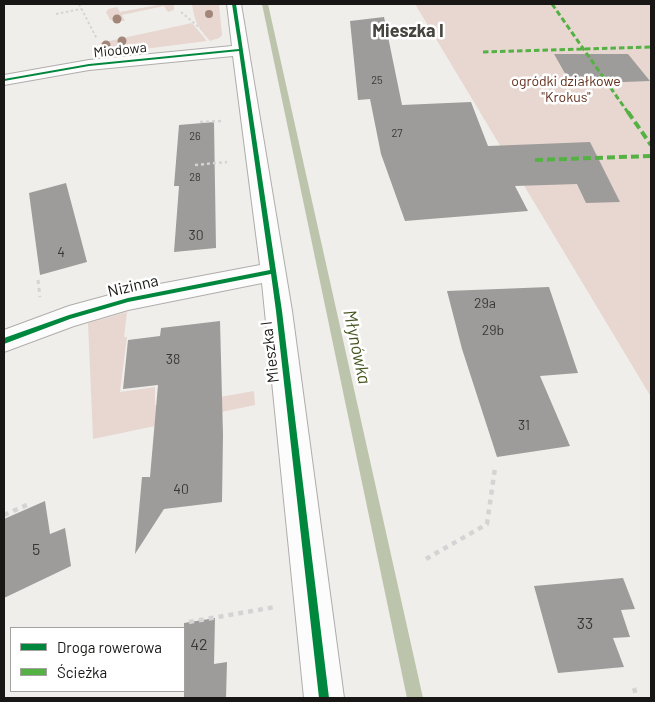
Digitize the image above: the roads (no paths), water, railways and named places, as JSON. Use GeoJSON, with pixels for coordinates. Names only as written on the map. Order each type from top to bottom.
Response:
{"type":"FeatureCollection","features":[{"type":"Feature","properties":{"kind":"street","name":"Mieszka I"},"geometry":{"type":"LineString","coordinates":[[234,4],[300,486],[324,698]]}},
{"type":"Feature","properties":{"kind":"street","name":"Miodowa"},"geometry":{"type":"LineString","coordinates":[[4,80],[104,64],[240,50]]}},
{"type":"Feature","properties":{"kind":"street","name":"Nizinna"},"geometry":{"type":"LineString","coordinates":[[4,340],[69,316],[128,300],[272,272]]}},
{"type":"Feature","properties":{"kind":"waterway","name":"Młynówka"},"geometry":{"type":"LineString","coordinates":[[265,4],[415,698]]}},
{"type":"Feature","properties":{"kind":"district","name":"Mieszka I"},"geometry":{"type":"Point","coordinates":[408,31]}},
{"type":"Feature","properties":{"kind":"park label","name":"ogródki działkowe \"Krokus\""},"geometry":{"type":"Point","coordinates":[566,89]}}]}
